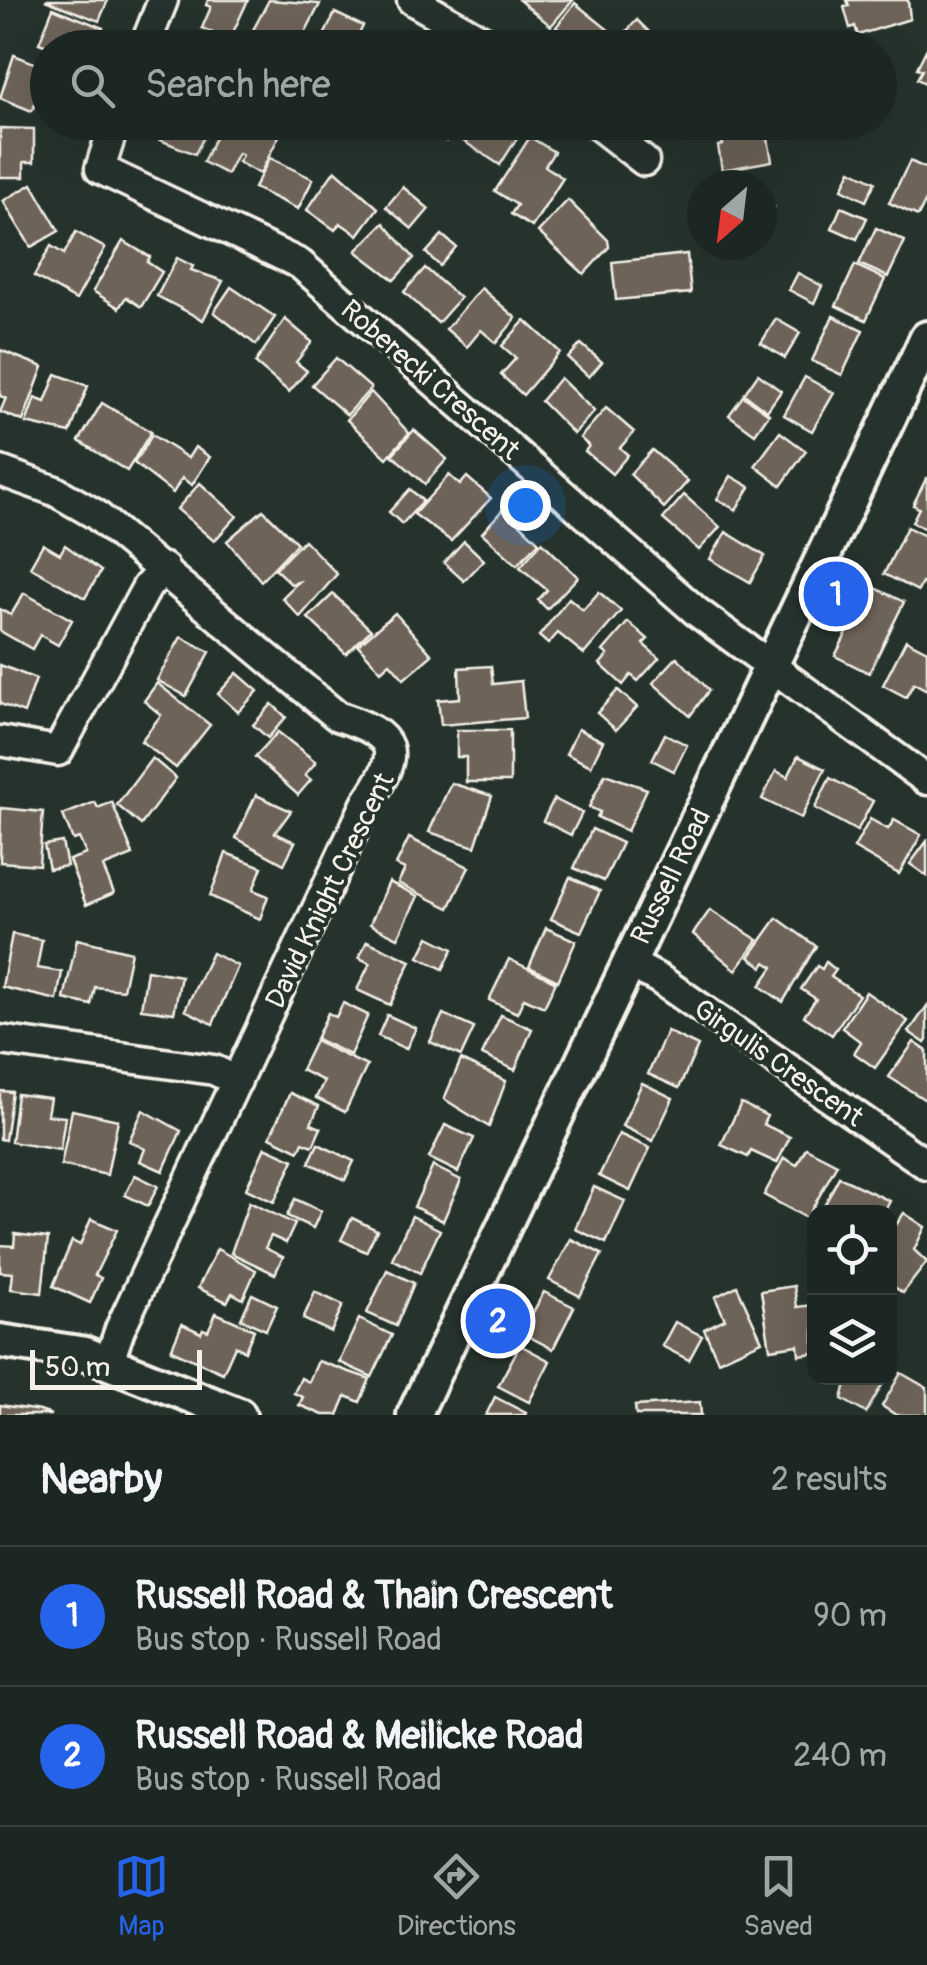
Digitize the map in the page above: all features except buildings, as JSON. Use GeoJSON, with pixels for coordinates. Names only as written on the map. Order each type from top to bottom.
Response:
{"type":"FeatureCollection","features":[{"type":"Feature","properties":{"kind":"street"},"geometry":{"type":"LineString","coordinates":[[151,30],[163,0]]}},
{"type":"Feature","properties":{"kind":"street"},"geometry":{"type":"LineString","coordinates":[[412,0],[464,30]]}},
{"type":"Feature","properties":{"kind":"street","name":"Roberecki Crescent"},"geometry":{"type":"LineString","coordinates":[[109,140],[100,169],[300,264],[697,612],[770,668]]}},
{"type":"Feature","properties":{"kind":"street"},"geometry":{"type":"LineString","coordinates":[[617,140],[644,161]]}},
{"type":"Feature","properties":{"kind":"street","name":"Russell Road"},"geometry":{"type":"LineString","coordinates":[[414,1415],[927,338]]}},
{"type":"Feature","properties":{"kind":"street","name":"David Knight Crescent"},"geometry":{"type":"LineString","coordinates":[[0,471],[77,502],[164,568],[337,716],[382,736],[391,753],[386,774],[368,802],[109,1362]]}},
{"type":"Feature","properties":{"kind":"street"},"geometry":{"type":"LineString","coordinates":[[0,741],[58,751],[146,587],[164,568]]}},
{"type":"Feature","properties":{"kind":"street"},"geometry":{"type":"LineString","coordinates":[[770,668],[927,780]]}},
{"type":"Feature","properties":{"kind":"street","name":"Girgulis Crescent"},"geometry":{"type":"LineString","coordinates":[[629,963],[659,979],[927,1165]]}},
{"type":"Feature","properties":{"kind":"street"},"geometry":{"type":"LineString","coordinates":[[0,1040],[214,1070],[237,1081]]}},
{"type":"Feature","properties":{"kind":"street"},"geometry":{"type":"LineString","coordinates":[[0,1341],[109,1362],[240,1415]]}},
{"type":"Feature","properties":{"kind":"place","name":"Russell Road & Thain Crescent"},"geometry":{"type":"Point","coordinates":[836,594]}},
{"type":"Feature","properties":{"kind":"place","name":"Russell Road & Meilicke Road"},"geometry":{"type":"Point","coordinates":[498,1321]}}]}
